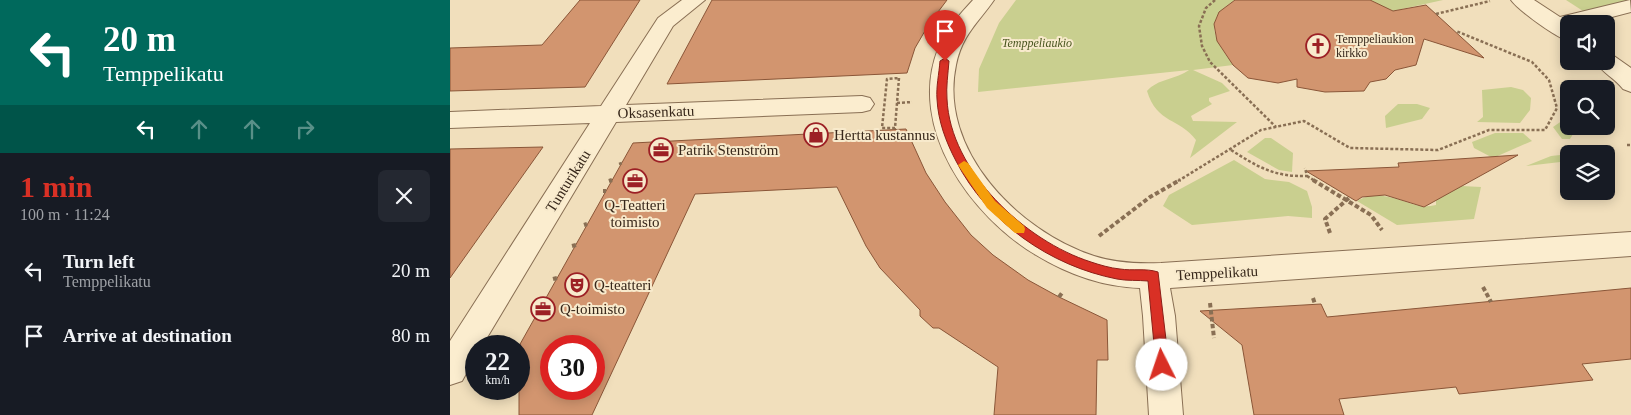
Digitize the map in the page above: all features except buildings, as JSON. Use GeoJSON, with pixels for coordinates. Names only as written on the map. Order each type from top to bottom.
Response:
{"type":"FeatureCollection","features":[{"type":"Feature","properties":{"kind":"street","name":"Tunturikatu"},"geometry":{"type":"LineString","coordinates":[[450,370],[665,22],[695,0]]}},
{"type":"Feature","properties":{"kind":"street","name":"Temppelikatu"},"geometry":{"type":"LineString","coordinates":[[984,0],[956,34],[945,61],[942,76],[942,99],[951,141],[969,175],[991,204],[1021,231],[1050,248],[1094,268],[1119,274],[1154,276],[1203,274],[1631,244]]}},
{"type":"Feature","properties":{"kind":"street"},"geometry":{"type":"LineString","coordinates":[[1521,0],[1560,28]]}},
{"type":"Feature","properties":{"kind":"street"},"geometry":{"type":"LineString","coordinates":[[1604,15],[1631,6]]}},
{"type":"Feature","properties":{"kind":"street"},"geometry":{"type":"LineString","coordinates":[[1615,68],[1625,75],[1631,84]]}},
{"type":"Feature","properties":{"kind":"street","name":"Oksasenkatu"},"geometry":{"type":"LineString","coordinates":[[450,120],[862,104]]}},
{"type":"Feature","properties":{"kind":"street"},"geometry":{"type":"LineString","coordinates":[[1154,276],[1159,316],[1166,415]]}},
{"type":"Feature","properties":{"kind":"path"},"geometry":{"type":"LineString","coordinates":[[1215,0],[1206,8],[1199,26],[1202,46],[1210,62],[1276,127]]}},
{"type":"Feature","properties":{"kind":"path"},"geometry":{"type":"LineString","coordinates":[[1436,14],[1490,1]]}},
{"type":"Feature","properties":{"kind":"path"},"geometry":{"type":"LineString","coordinates":[[1098,237],[1150,197],[1231,150],[1261,130],[1304,121],[1350,148],[1438,150],[1489,130],[1544,130],[1557,108],[1550,80],[1532,62],[1456,31]]}},
{"type":"Feature","properties":{"kind":"path"},"geometry":{"type":"LineString","coordinates":[[882,124],[882,128],[895,128],[899,78],[887,79],[886,83]]}},
{"type":"Feature","properties":{"kind":"path"},"geometry":{"type":"LineString","coordinates":[[1231,150],[1266,171],[1287,177],[1307,176],[1371,214],[1384,232]]}},
{"type":"Feature","properties":{"kind":"path"},"geometry":{"type":"LineString","coordinates":[[1305,168],[1307,176]]}},
{"type":"Feature","properties":{"kind":"path"},"geometry":{"type":"LineString","coordinates":[[1331,236],[1326,219],[1348,199]]}},
{"type":"Feature","properties":{"kind":"path"},"geometry":{"type":"LineString","coordinates":[[553,279],[558,278]]}},
{"type":"Feature","properties":{"kind":"path"},"geometry":{"type":"LineString","coordinates":[[1483,286],[1491,302]]}},
{"type":"Feature","properties":{"kind":"path"},"geometry":{"type":"LineString","coordinates":[[1059,297],[1062,293]]}},
{"type":"Feature","properties":{"kind":"path"},"geometry":{"type":"LineString","coordinates":[[1313,298],[1315,304]]}},
{"type":"Feature","properties":{"kind":"path"},"geometry":{"type":"LineString","coordinates":[[1210,306],[1214,338]]}},
{"type":"Feature","properties":{"kind":"green space","name":"Temppeliaukio"},"geometry":{"type":"Polygon","coordinates":[[[1016,0],[1235,0],[1218,15],[1214,31],[1221,47],[1233,65],[1193,70],[1222,83],[1230,91],[1209,98],[1212,104],[1191,116],[1193,121],[1237,122],[1190,158],[1196,140],[1190,133],[1157,109],[1151,102],[1147,91],[1162,81],[1189,70],[978,92],[979,69],[999,23],[1016,0]]]}},
{"type":"Feature","properties":{"kind":"green space"},"geometry":{"type":"Polygon","coordinates":[[[1369,0],[1443,0],[1393,11],[1369,0]]]}},
{"type":"Feature","properties":{"kind":"green space"},"geometry":{"type":"Polygon","coordinates":[[[1566,0],[1629,0],[1583,11],[1566,0]]]}},
{"type":"Feature","properties":{"kind":"green space"},"geometry":{"type":"Polygon","coordinates":[[[1511,87],[1523,90],[1531,98],[1530,110],[1520,123],[1477,122],[1483,117],[1482,90],[1511,87]]]}},
{"type":"Feature","properties":{"kind":"green space"},"geometry":{"type":"Polygon","coordinates":[[[1398,104],[1417,104],[1430,108],[1422,119],[1386,128],[1385,116],[1398,104]]]}},
{"type":"Feature","properties":{"kind":"green space"},"geometry":{"type":"Polygon","coordinates":[[[1560,122],[1560,135],[1572,135],[1570,139],[1562,139],[1553,127],[1560,122]]]}},
{"type":"Feature","properties":{"kind":"green space"},"geometry":{"type":"Polygon","coordinates":[[[1495,133],[1523,133],[1532,141],[1493,158],[1474,148],[1472,142],[1495,133]]]}},
{"type":"Feature","properties":{"kind":"green space"},"geometry":{"type":"Polygon","coordinates":[[[1265,138],[1271,138],[1293,153],[1292,172],[1279,170],[1247,152],[1265,138]]]}},
{"type":"Feature","properties":{"kind":"green space"},"geometry":{"type":"Polygon","coordinates":[[[1560,155],[1560,162],[1526,166],[1551,156],[1560,155]]]}},
{"type":"Feature","properties":{"kind":"green space"},"geometry":{"type":"Polygon","coordinates":[[[1234,160],[1265,179],[1289,182],[1307,191],[1312,207],[1312,218],[1288,216],[1192,225],[1163,206],[1169,195],[1234,160]]]}},
{"type":"Feature","properties":{"kind":"green space"},"geometry":{"type":"Polygon","coordinates":[[[1462,186],[1481,187],[1474,219],[1397,225],[1357,201],[1365,197],[1380,196],[1420,206],[1430,206],[1436,205],[1436,198],[1462,186]]]}},
{"type":"Feature","properties":{"kind":"slow traffic"},"geometry":{"type":"LineString","coordinates":[[964,165],[969,175],[991,204],[1020,229]]}},
{"type":"Feature","properties":{"kind":"place","name":"Temppeliaukion kirkko"},"geometry":{"type":"Point","coordinates":[1318,46]}},
{"type":"Feature","properties":{"kind":"place","name":"Hertta kustannus"},"geometry":{"type":"Point","coordinates":[816,135]}},
{"type":"Feature","properties":{"kind":"place","name":"Patrik Stenström"},"geometry":{"type":"Point","coordinates":[661,150]}},
{"type":"Feature","properties":{"kind":"place","name":"Q-Teatteri toimisto"},"geometry":{"type":"Point","coordinates":[635,181]}},
{"type":"Feature","properties":{"kind":"place","name":"Q-teatteri"},"geometry":{"type":"Point","coordinates":[577,285]}},
{"type":"Feature","properties":{"kind":"place","name":"Q-toimisto"},"geometry":{"type":"Point","coordinates":[543,309]}},
{"type":"Feature","properties":{"kind":"route"},"geometry":{"type":"LineString","coordinates":[[945,61],[942,76],[942,99],[945,120],[951,141],[969,175],[991,204],[1021,231],[1050,248],[1086,266],[1119,274],[1154,276],[1162,365]]}}]}
